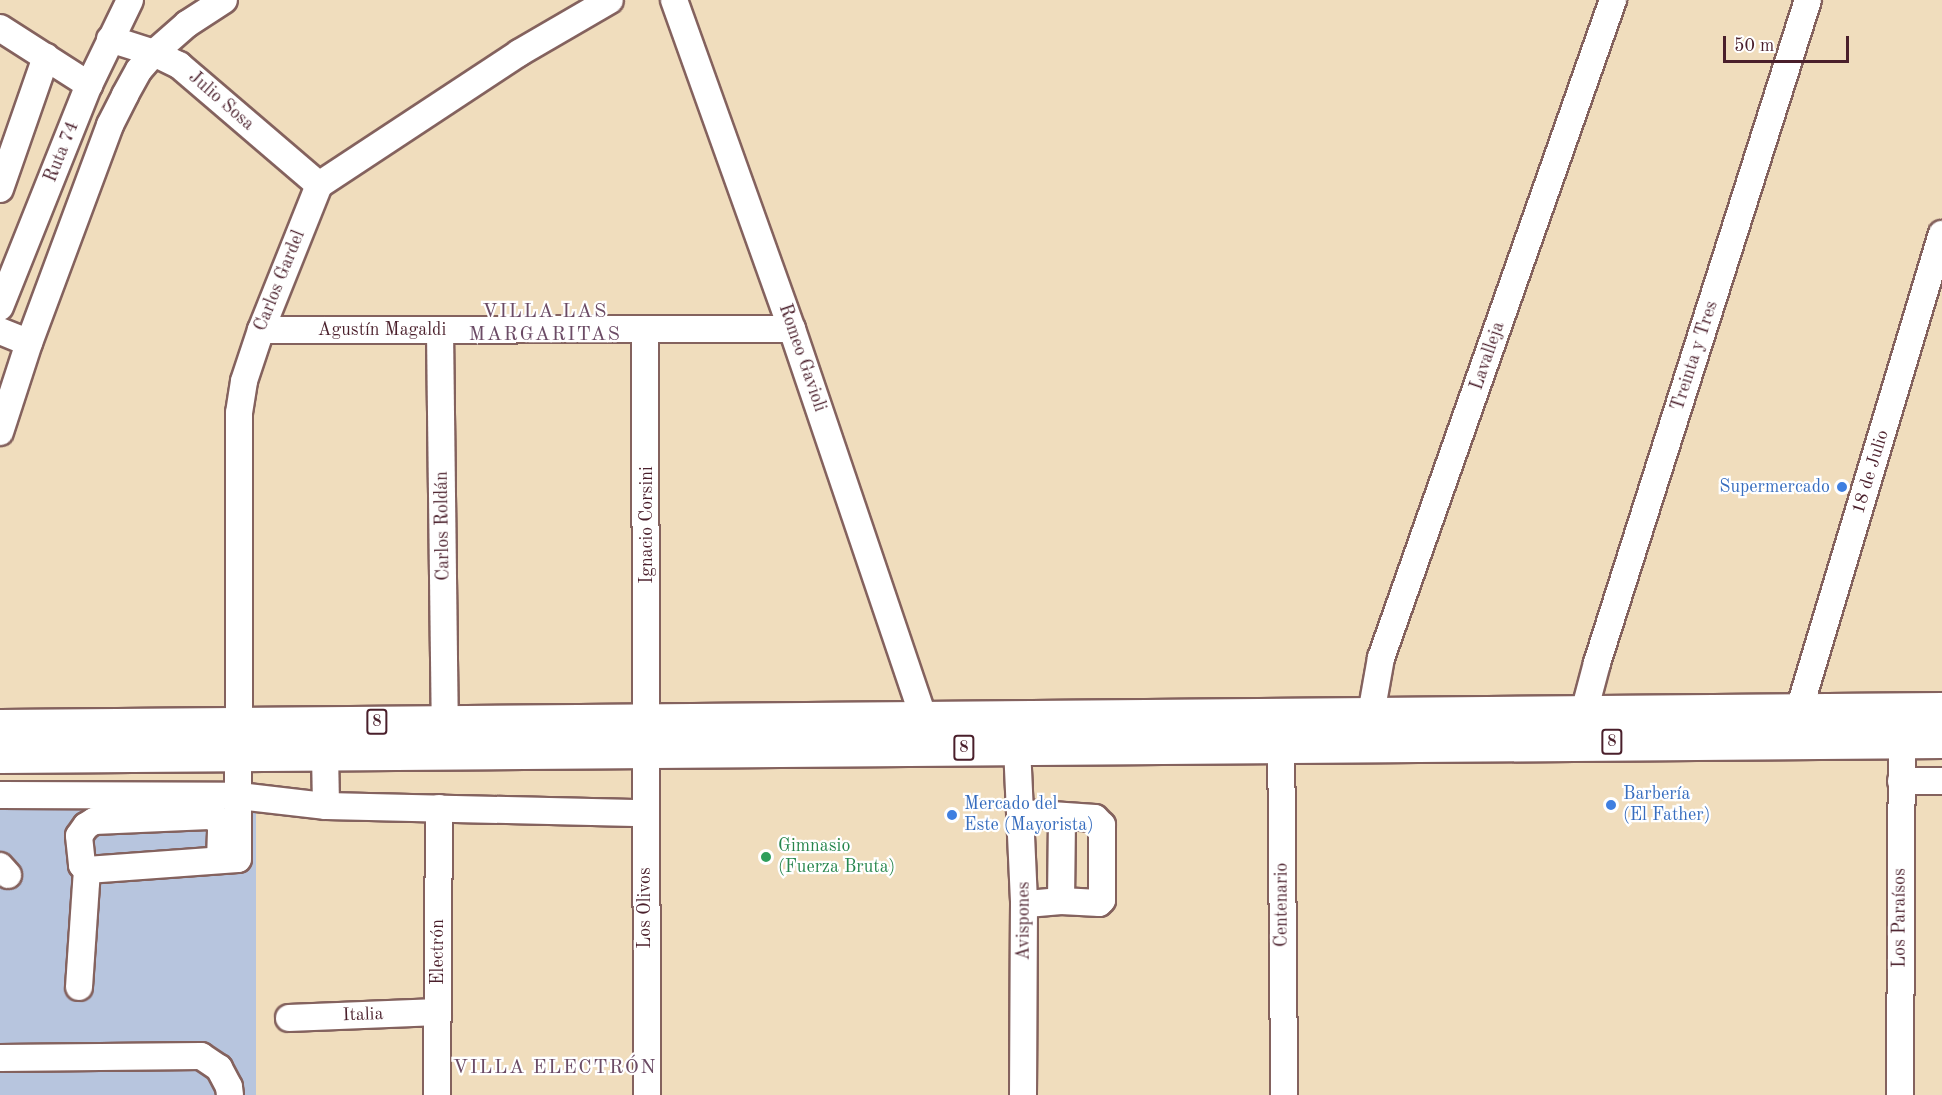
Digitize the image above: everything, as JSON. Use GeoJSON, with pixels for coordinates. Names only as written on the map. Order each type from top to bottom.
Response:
{"type":"FeatureCollection","features":[{"type":"Feature","properties":{"kind":"highway","name":"8"},"geometry":{"type":"LineString","coordinates":[[0,726],[445,721],[647,735],[1017,747],[1281,730],[1371,714],[1942,709]]}},
{"type":"Feature","properties":{"kind":"highway","name":"8"},"geometry":{"type":"LineString","coordinates":[[0,756],[238,756],[325,753],[924,718],[1281,730],[1942,741]]}},
{"type":"Feature","properties":{"kind":"street","name":"Ruta 74"},"geometry":{"type":"LineString","coordinates":[[0,307],[89,85],[130,0]]}},
{"type":"Feature","properties":{"kind":"street","name":"Ruta 74"},"geometry":{"type":"LineString","coordinates":[[0,432],[29,343],[110,126],[140,70],[154,53],[187,24],[224,0]]}},
{"type":"Feature","properties":{"kind":"street"},"geometry":{"type":"LineString","coordinates":[[319,185],[519,53],[610,0]]}},
{"type":"Feature","properties":{"kind":"street","name":"Romeo Gavioli"},"geometry":{"type":"LineString","coordinates":[[674,0],[792,328],[924,718]]}},
{"type":"Feature","properties":{"kind":"street","name":"Lavalleja"},"geometry":{"type":"LineString","coordinates":[[1371,714],[1381,658],[1613,0]]}},
{"type":"Feature","properties":{"kind":"street","name":"Treinta y Tres"},"geometry":{"type":"LineString","coordinates":[[1584,712],[1808,0]]}},
{"type":"Feature","properties":{"kind":"street"},"geometry":{"type":"LineString","coordinates":[[0,28],[89,85]]}},
{"type":"Feature","properties":{"kind":"street","name":"Julio Sosa"},"geometry":{"type":"LineString","coordinates":[[110,39],[154,53],[179,65],[319,185]]}},
{"type":"Feature","properties":{"kind":"street"},"geometry":{"type":"LineString","coordinates":[[0,189],[46,57]]}},
{"type":"Feature","properties":{"kind":"street","name":"Carlos Gardel"},"geometry":{"type":"LineString","coordinates":[[239,724],[239,413],[244,381],[261,330],[319,185]]}},
{"type":"Feature","properties":{"kind":"street","name":"18 de Julio"},"geometry":{"type":"LineString","coordinates":[[1799,710],[1942,234]]}},
{"type":"Feature","properties":{"kind":"street","name":"Agustín Magaldi"},"geometry":{"type":"LineString","coordinates":[[261,330],[792,328]]}},
{"type":"Feature","properties":{"kind":"street","name":"Ignacio Corsini"},"geometry":{"type":"LineString","coordinates":[[645,330],[647,735]]}},
{"type":"Feature","properties":{"kind":"street"},"geometry":{"type":"LineString","coordinates":[[0,331],[29,343]]}},
{"type":"Feature","properties":{"kind":"street","name":"Carlos Roldán"},"geometry":{"type":"LineString","coordinates":[[440,331],[445,721]]}},
{"type":"Feature","properties":{"kind":"street","name":"Centenario"},"geometry":{"type":"LineString","coordinates":[[1281,730],[1284,1095]]}},
{"type":"Feature","properties":{"kind":"street","name":"Los Olivos"},"geometry":{"type":"LineString","coordinates":[[647,735],[645,813],[647,1095]]}},
{"type":"Feature","properties":{"kind":"street","name":"Los Paraísos"},"geometry":{"type":"LineString","coordinates":[[1900,1095],[1902,742]]}},
{"type":"Feature","properties":{"kind":"street","name":"Avispones"},"geometry":{"type":"LineString","coordinates":[[1017,747],[1022,813],[1024,904],[1023,1095]]}},
{"type":"Feature","properties":{"kind":"street"},"geometry":{"type":"LineString","coordinates":[[325,753],[326,806]]}},
{"type":"Feature","properties":{"kind":"street"},"geometry":{"type":"LineString","coordinates":[[87,870],[238,859],[238,756]]}},
{"type":"Feature","properties":{"kind":"street"},"geometry":{"type":"LineString","coordinates":[[1900,782],[1942,781]]}},
{"type":"Feature","properties":{"kind":"street"},"geometry":{"type":"LineString","coordinates":[[0,795],[239,796],[326,806],[645,813]]}},
{"type":"Feature","properties":{"kind":"street","name":"Electrón"},"geometry":{"type":"LineString","coordinates":[[437,1095],[439,808]]}},
{"type":"Feature","properties":{"kind":"street"},"geometry":{"type":"LineString","coordinates":[[1022,813],[1095,818],[1102,825],[1103,897],[1099,903],[1061,901],[1024,904]]}},
{"type":"Feature","properties":{"kind":"street"},"geometry":{"type":"LineString","coordinates":[[79,987],[87,870],[82,865],[79,836],[86,826],[94,821],[209,816],[217,819],[221,826],[220,860]]}},
{"type":"Feature","properties":{"kind":"street"},"geometry":{"type":"LineString","coordinates":[[1061,901],[1062,817]]}},
{"type":"Feature","properties":{"kind":"street","name":"Italia"},"geometry":{"type":"LineString","coordinates":[[289,1018],[438,1012]]}},
{"type":"Feature","properties":{"kind":"street"},"geometry":{"type":"LineString","coordinates":[[0,1058],[201,1056],[219,1068],[230,1087],[230,1095]]}},
{"type":"Feature","properties":{"kind":"shaded area"},"geometry":{"type":"Polygon","coordinates":[[[0,803],[256,803],[256,1095],[0,1095],[0,803]]]}},
{"type":"Feature","properties":{"kind":"place","name":"Supermercado"},"geometry":{"type":"Point","coordinates":[1842,487]}},
{"type":"Feature","properties":{"kind":"place","name":"Barbería (El Father)"},"geometry":{"type":"Point","coordinates":[1611,805]}},
{"type":"Feature","properties":{"kind":"place","name":"Mercado del Este (Mayorista)"},"geometry":{"type":"Point","coordinates":[952,815]}},
{"type":"Feature","properties":{"kind":"place","name":"Gimnasio (Fuerza Bruta)"},"geometry":{"type":"Point","coordinates":[766,857]}},
{"type":"Feature","properties":{"kind":"district","name":"VILLA LAS MARGARITAS"},"geometry":{"type":"Point","coordinates":[545,324]}},
{"type":"Feature","properties":{"kind":"district","name":"VILLA ELECTRÓN"},"geometry":{"type":"Point","coordinates":[555,1068]}}]}
